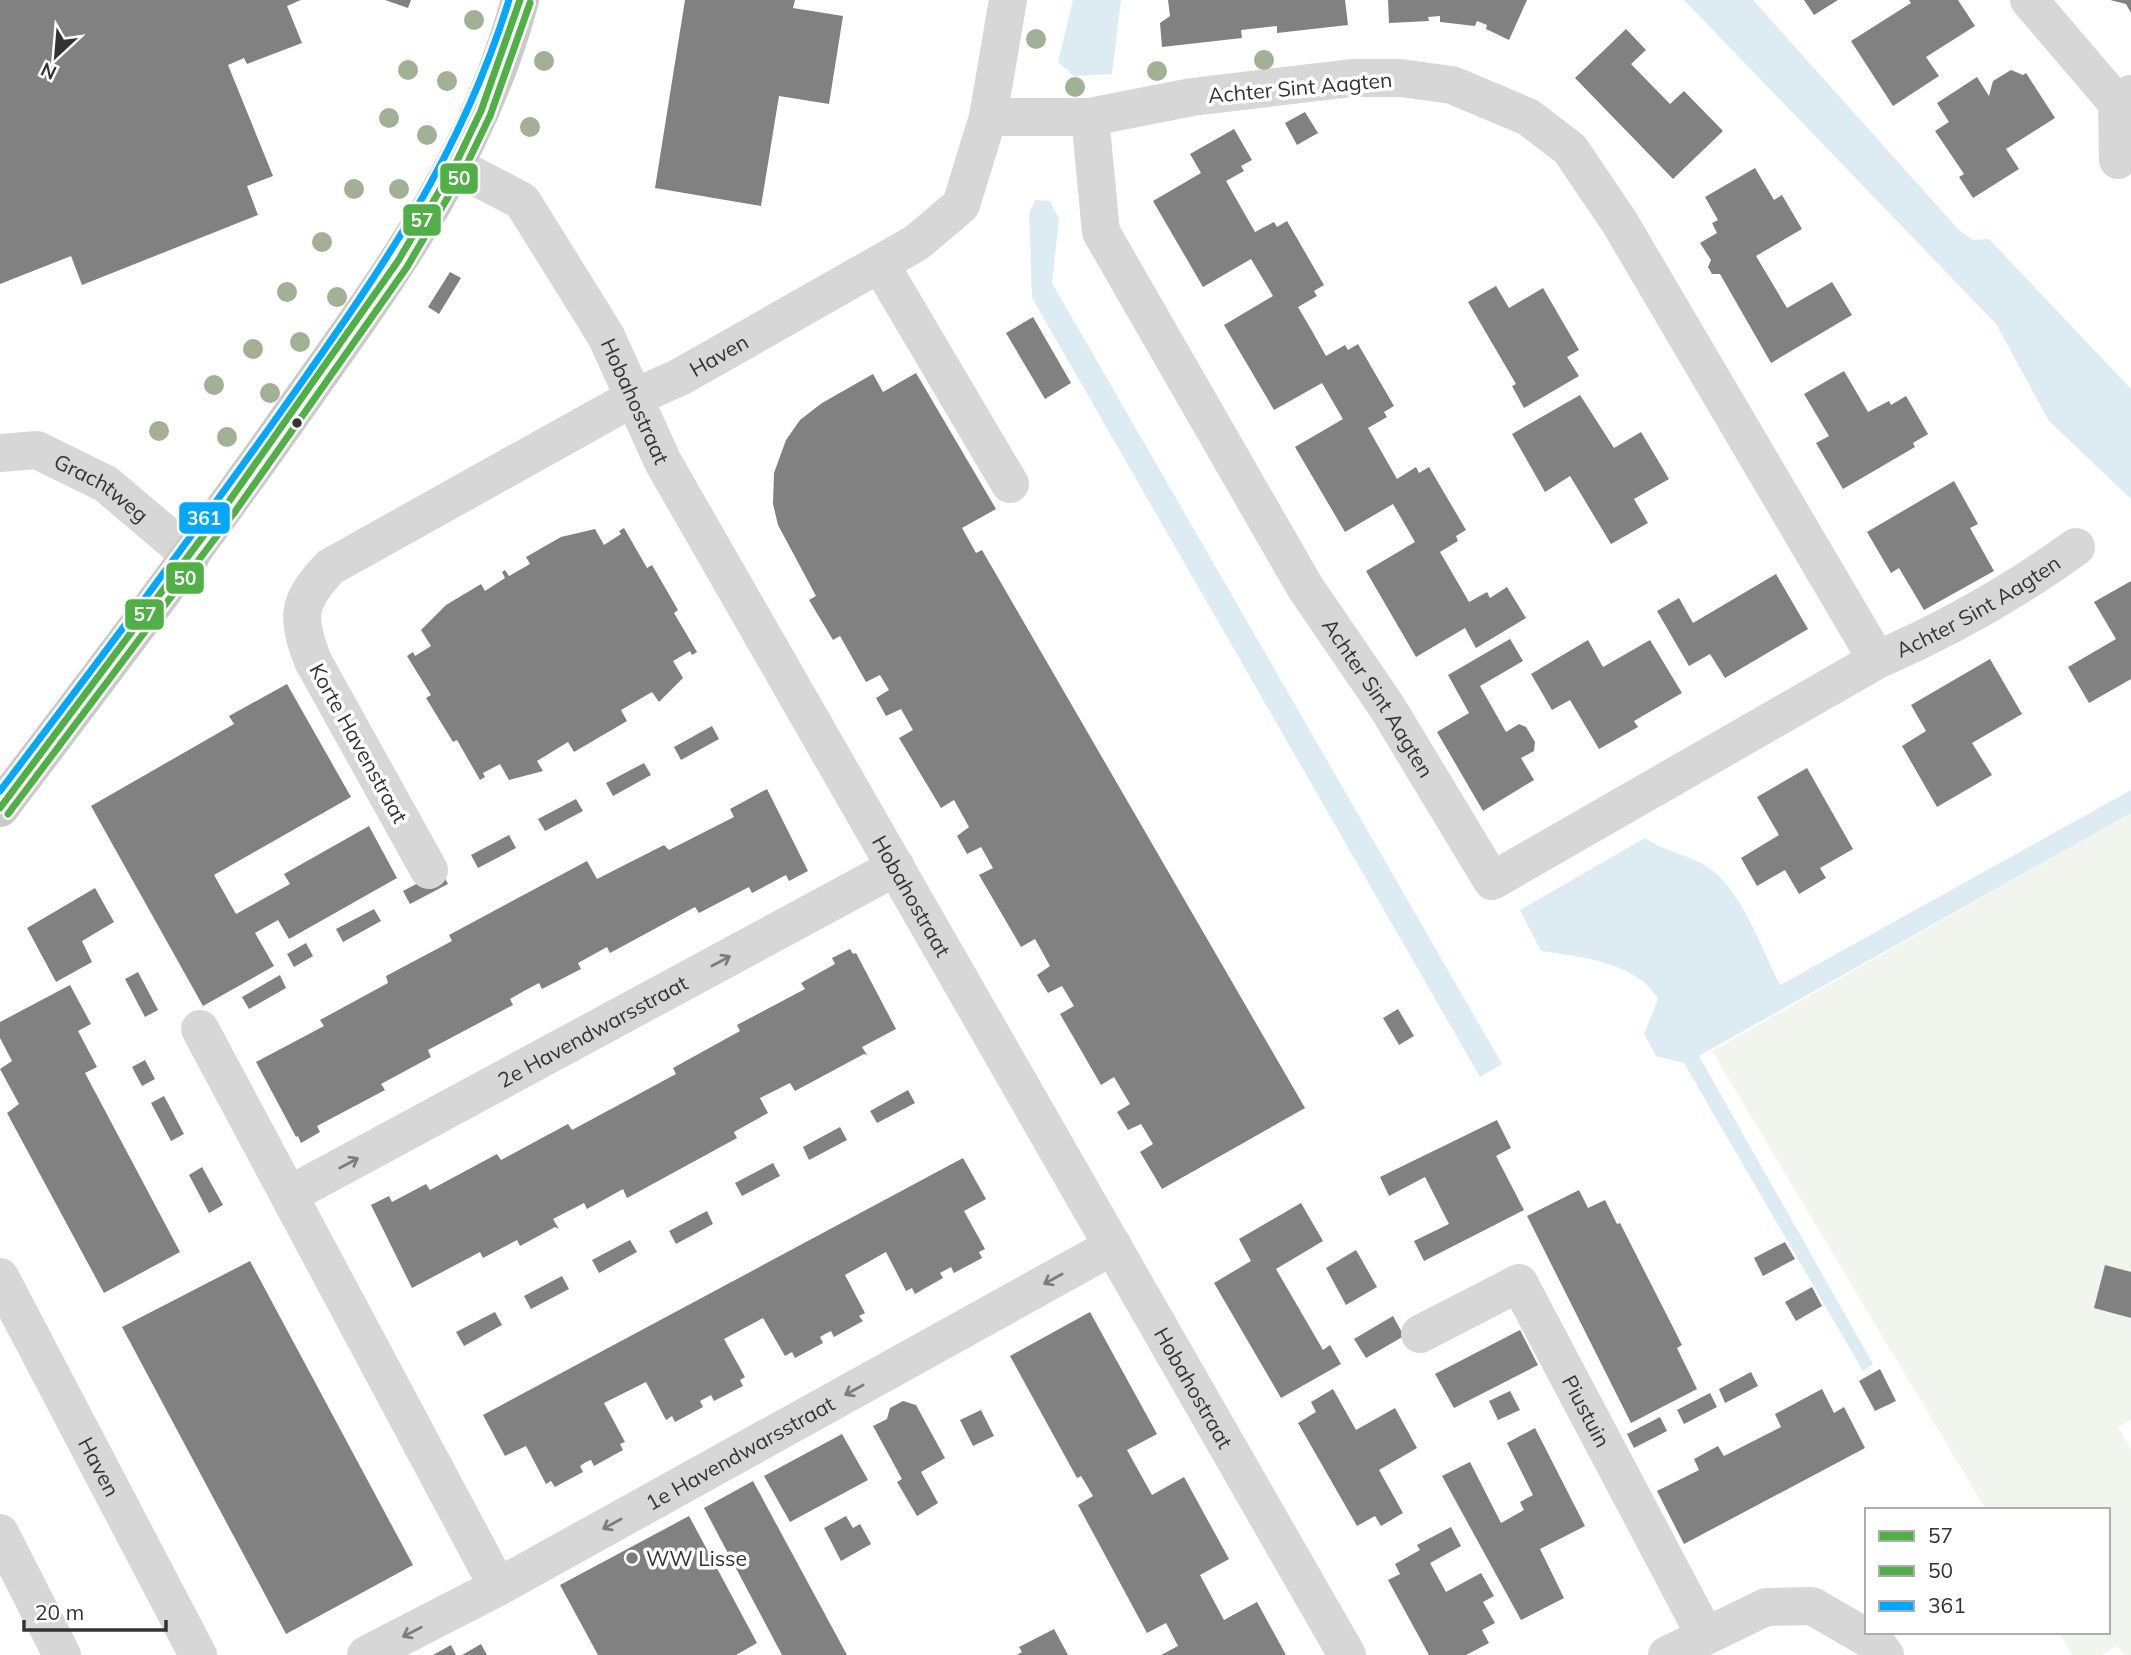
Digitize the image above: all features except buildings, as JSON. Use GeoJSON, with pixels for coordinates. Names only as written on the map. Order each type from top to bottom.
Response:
{"type":"FeatureCollection","features":[{"type":"Feature","properties":{"kind":"main road"},"geometry":{"type":"LineString","coordinates":[[0,808],[191,556],[405,254],[469,142],[520,0]]}},
{"type":"Feature","properties":{"kind":"street","name":"Haven"},"geometry":{"type":"LineString","coordinates":[[301,612],[308,590],[330,567],[633,398],[680,377],[880,264],[916,243],[961,205],[988,117],[1008,0]]}},
{"type":"Feature","properties":{"kind":"street"},"geometry":{"type":"LineString","coordinates":[[2029,0],[2124,99],[2118,160]]}},
{"type":"Feature","properties":{"kind":"street","name":"Achter Sint Aagten"},"geometry":{"type":"LineString","coordinates":[[988,117],[1090,117],[1192,97],[1352,78],[1400,78],[1451,85],[1528,117],[1570,149],[1620,223],[1877,660]]}},
{"type":"Feature","properties":{"kind":"street","name":"Achter Sint Aagten"},"geometry":{"type":"LineString","coordinates":[[1090,117],[1101,232],[1305,587],[1387,707],[1492,881],[1877,660],[1909,646],[2031,580],[2076,547]]}},
{"type":"Feature","properties":{"kind":"street","name":"Hobahostraat"},"geometry":{"type":"LineString","coordinates":[[455,166],[522,201],[606,336],[663,462],[1347,1655]]}},
{"type":"Feature","properties":{"kind":"street"},"geometry":{"type":"LineString","coordinates":[[880,264],[1010,484]]}},
{"type":"Feature","properties":{"kind":"street","name":"Grachtweg"},"geometry":{"type":"LineString","coordinates":[[0,453],[37,450],[106,484],[191,556]]}},
{"type":"Feature","properties":{"kind":"street","name":"Korte Havenstraat"},"geometry":{"type":"LineString","coordinates":[[301,612],[304,638],[313,661],[429,870]]}},
{"type":"Feature","properties":{"kind":"street","name":"2e Havendwarsstraat"},"geometry":{"type":"LineString","coordinates":[[289,1195],[896,867]]}},
{"type":"Feature","properties":{"kind":"street"},"geometry":{"type":"LineString","coordinates":[[200,1029],[498,1587]]}},
{"type":"Feature","properties":{"kind":"street","name":"1e Havendwarsstraat"},"geometry":{"type":"LineString","coordinates":[[366,1655],[498,1587],[1113,1246]]}},
{"type":"Feature","properties":{"kind":"street","name":"Haven"},"geometry":{"type":"LineString","coordinates":[[0,1277],[198,1655]]}},
{"type":"Feature","properties":{"kind":"street","name":"Piustuin"},"geometry":{"type":"LineString","coordinates":[[1420,1334],[1519,1283],[1705,1635]]}},
{"type":"Feature","properties":{"kind":"street"},"geometry":{"type":"LineString","coordinates":[[0,1532],[62,1655]]}},
{"type":"Feature","properties":{"kind":"street"},"geometry":{"type":"LineString","coordinates":[[1667,1655],[1766,1607],[1812,1606],[1876,1643],[1885,1655]]}},
{"type":"Feature","properties":{"kind":"shaded area"},"geometry":{"type":"Polygon","coordinates":[[[1073,0],[1121,0],[1112,74],[1074,76],[1058,62],[1073,0]]]}},
{"type":"Feature","properties":{"kind":"shaded area"},"geometry":{"type":"Polygon","coordinates":[[[1684,0],[1753,0],[1959,230],[1973,240],[1989,239],[2131,389],[2131,499],[2049,421],[1996,324],[1684,0]]]}},
{"type":"Feature","properties":{"kind":"shaded area"},"geometry":{"type":"Polygon","coordinates":[[[1035,200],[1050,201],[1059,219],[1052,283],[1502,1064],[1480,1077],[1032,298],[1029,214],[1035,200]]]}},
{"type":"Feature","properties":{"kind":"shaded area"},"geometry":{"type":"Polygon","coordinates":[[[2131,790],[2131,813],[1699,1056],[1873,1364],[1863,1371],[1684,1063],[1656,1056],[1644,1034],[1658,999],[1649,987],[1622,969],[1590,959],[1541,951],[1520,910],[1645,838],[1702,864],[1721,879],[1742,907],[1780,985],[2131,790]]]}},
{"type":"Feature","properties":{"kind":"shaded area"},"geometry":{"type":"Polygon","coordinates":[[[2131,813],[2131,1420],[2118,1427],[2131,1450],[2131,1655],[2125,1655],[2116,1646],[2101,1655],[2072,1655],[2060,1634],[2110,1634],[2110,1508],[1985,1508],[1712,1051],[2131,813]]]}},
{"type":"Feature","properties":{"kind":"transit line","name":"361"},"geometry":{"type":"LineString","coordinates":[[0,791],[211,508],[381,265],[412,216],[466,114],[489,59],[509,0]]}},
{"type":"Feature","properties":{"kind":"transit line","name":"57"},"geometry":{"type":"LineString","coordinates":[[0,808],[225,507],[398,261],[456,163],[481,111],[520,0]]}},
{"type":"Feature","properties":{"kind":"transit line","name":"50"},"geometry":{"type":"LineString","coordinates":[[8,814],[234,513],[407,267],[465,168],[490,116],[530,3]]}},
{"type":"Feature","properties":{"kind":"place","name":"WW Lisse"},"geometry":{"type":"Point","coordinates":[632,1558]}}]}
